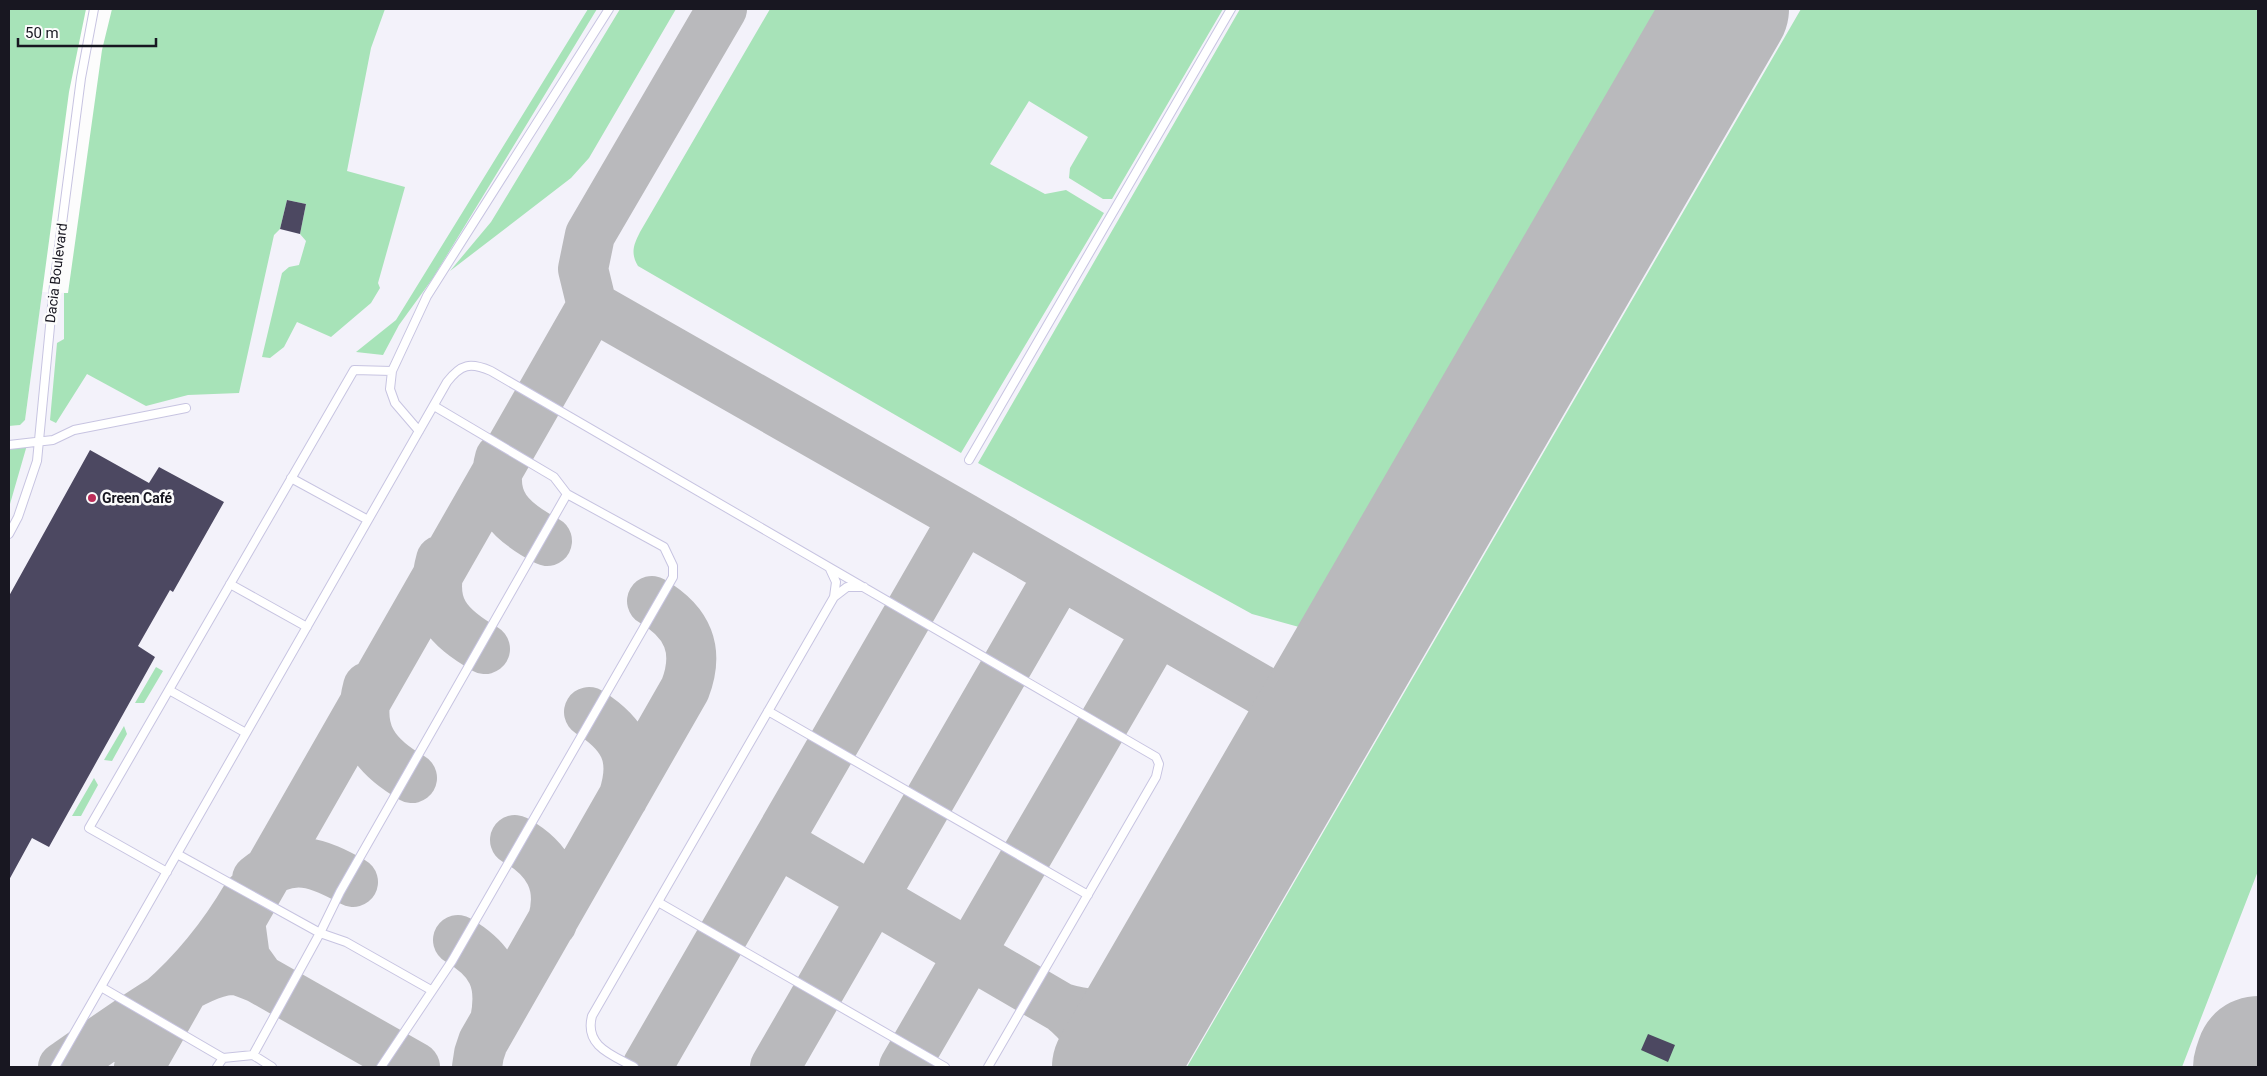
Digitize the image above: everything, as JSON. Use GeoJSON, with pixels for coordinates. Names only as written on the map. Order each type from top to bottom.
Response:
{"type":"FeatureCollection","features":[{"type":"Feature","properties":{"kind":"lane","name":"Dacia Boulevard"},"geometry":{"type":"LineString","coordinates":[[9,534],[18,517],[37,461],[54,285],[81,78],[94,9]]}},
{"type":"Feature","properties":{"kind":"lane"},"geometry":{"type":"LineString","coordinates":[[419,431],[395,404],[390,389],[392,371],[427,296],[609,9]]}},
{"type":"Feature","properties":{"kind":"lane"},"geometry":{"type":"LineString","coordinates":[[969,460],[1231,9]]}},
{"type":"Feature","properties":{"kind":"lane"},"geometry":{"type":"LineString","coordinates":[[55,1067],[454,372],[464,366],[477,365],[491,371],[1156,757],[1159,764],[1156,777],[988,1067]]}},
{"type":"Feature","properties":{"kind":"lane"},"geometry":{"type":"LineString","coordinates":[[167,872],[89,828],[354,370],[392,371]]}},
{"type":"Feature","properties":{"kind":"lane"},"geometry":{"type":"LineString","coordinates":[[382,1067],[452,961],[673,577],[673,566],[664,547],[567,494],[554,477],[434,406]]}},
{"type":"Feature","properties":{"kind":"lane"},"geometry":{"type":"LineString","coordinates":[[9,445],[53,440],[74,430],[186,408]]}},
{"type":"Feature","properties":{"kind":"lane"},"geometry":{"type":"LineString","coordinates":[[291,478],[368,520]]}},
{"type":"Feature","properties":{"kind":"lane"},"geometry":{"type":"LineString","coordinates":[[253,1055],[320,933],[340,892],[567,494]]}},
{"type":"Feature","properties":{"kind":"lane"},"geometry":{"type":"LineString","coordinates":[[827,566],[834,573],[836,582],[834,597]]}},
{"type":"Feature","properties":{"kind":"lane"},"geometry":{"type":"LineString","coordinates":[[230,584],[307,627]]}},
{"type":"Feature","properties":{"kind":"lane"},"geometry":{"type":"LineString","coordinates":[[634,1067],[596,1044],[591,1035],[590,1025],[592,1016],[834,597],[847,587],[865,587]]}},
{"type":"Feature","properties":{"kind":"lane"},"geometry":{"type":"LineString","coordinates":[[169,690],[246,733]]}},
{"type":"Feature","properties":{"kind":"lane"},"geometry":{"type":"LineString","coordinates":[[768,711],[1088,895]]}},
{"type":"Feature","properties":{"kind":"lane"},"geometry":{"type":"LineString","coordinates":[[177,854],[320,933],[346,942],[432,990]]}},
{"type":"Feature","properties":{"kind":"lane"},"geometry":{"type":"LineString","coordinates":[[658,902],[945,1067]]}},
{"type":"Feature","properties":{"kind":"lane"},"geometry":{"type":"LineString","coordinates":[[100,988],[223,1058],[253,1055],[272,1067]]}},
{"type":"Feature","properties":{"kind":"lane"},"geometry":{"type":"LineString","coordinates":[[218,1067],[223,1058]]}},
{"type":"Feature","properties":{"kind":"shaded area"},"geometry":{"type":"Polygon","coordinates":[[[322,9],[2258,9],[2258,1067],[9,1067],[9,426],[20,425],[25,420],[42,292],[68,293],[322,9]]]}},
{"type":"Feature","properties":{"kind":"green space"},"geometry":{"type":"Polygon","coordinates":[[[9,9],[86,9],[69,92],[25,420],[20,425],[9,426],[9,9]]]}},
{"type":"Feature","properties":{"kind":"green space"},"geometry":{"type":"Polygon","coordinates":[[[112,9],[385,9],[371,48],[347,171],[405,187],[378,283],[380,288],[371,303],[331,337],[297,322],[284,347],[270,358],[262,357],[282,273],[289,267],[299,265],[306,241],[300,234],[306,204],[287,200],[280,229],[274,235],[239,393],[188,395],[146,406],[87,374],[56,423],[50,420],[57,343],[64,339],[64,293],[68,293],[102,50],[112,9]]]}},
{"type":"Feature","properties":{"kind":"green space"},"geometry":{"type":"Polygon","coordinates":[[[588,9],[597,9],[433,278],[399,325],[383,355],[356,352],[396,320],[588,9]]]}},
{"type":"Feature","properties":{"kind":"green space"},"geometry":{"type":"Polygon","coordinates":[[[620,9],[676,9],[589,158],[571,178],[450,271],[491,222],[620,9]]]}},
{"type":"Feature","properties":{"kind":"green space"},"geometry":{"type":"Polygon","coordinates":[[[770,9],[1223,9],[1112,199],[1103,199],[1069,178],[1070,168],[1088,137],[1029,101],[990,164],[1045,194],[1066,190],[1104,213],[961,453],[638,266],[634,257],[634,249],[640,232],[770,9]]]}},
{"type":"Feature","properties":{"kind":"green space"},"geometry":{"type":"Polygon","coordinates":[[[1240,9],[1657,9],[1299,627],[1252,614],[978,463],[1240,9]]]}},
{"type":"Feature","properties":{"kind":"green space"},"geometry":{"type":"Polygon","coordinates":[[[1801,9],[2258,9],[2258,871],[2182,1067],[1187,1067],[1801,9]]]}},
{"type":"Feature","properties":{"kind":"green space"},"geometry":{"type":"Polygon","coordinates":[[[9,442],[27,445],[10,504],[9,504],[9,442]]]}},
{"type":"Feature","properties":{"kind":"green space"},"geometry":{"type":"Polygon","coordinates":[[[156,667],[163,671],[144,703],[135,703],[156,667]]]}},
{"type":"Feature","properties":{"kind":"green space"},"geometry":{"type":"Polygon","coordinates":[[[124,726],[127,734],[112,761],[104,760],[124,726]]]}},
{"type":"Feature","properties":{"kind":"green space"},"geometry":{"type":"Polygon","coordinates":[[[94,778],[98,785],[81,816],[72,816],[94,778]]]}},
{"type":"Feature","properties":{"kind":"building"},"geometry":{"type":"Polygon","coordinates":[[[287,200],[306,204],[300,234],[280,229],[287,200]]]}},
{"type":"Feature","properties":{"kind":"building"},"geometry":{"type":"Polygon","coordinates":[[[90,450],[149,483],[159,467],[224,502],[173,592],[170,590],[138,646],[155,657],[49,847],[32,838],[9,880],[9,596],[90,450]]]}},
{"type":"Feature","properties":{"kind":"building"},"geometry":{"type":"Polygon","coordinates":[[[1648,1034],[1675,1045],[1668,1062],[1641,1050],[1648,1034]]]}},
{"type":"Feature","properties":{"kind":"taxiway"},"geometry":{"type":"LineString","coordinates":[[592,306],[583,269],[590,235],[722,9]]}},
{"type":"Feature","properties":{"kind":"taxiway"},"geometry":{"type":"LineString","coordinates":[[260,979],[245,958],[240,921],[592,306],[1315,721]]}},
{"type":"Feature","properties":{"kind":"taxiway"},"geometry":{"type":"LineString","coordinates":[[500,458],[497,473],[497,487],[500,499],[513,518],[547,541]]}},
{"type":"Feature","properties":{"kind":"taxiway"},"geometry":{"type":"LineString","coordinates":[[647,1067],[964,518]]}},
{"type":"Feature","properties":{"kind":"taxiway"},"geometry":{"type":"LineString","coordinates":[[441,560],[437,591],[439,603],[444,614],[460,632],[485,649]]}},
{"type":"Feature","properties":{"kind":"taxiway"},"geometry":{"type":"LineString","coordinates":[[775,1067],[1060,574]]}},
{"type":"Feature","properties":{"kind":"taxiway"},"geometry":{"type":"LineString","coordinates":[[477,1067],[483,1042],[685,689],[691,662],[688,638],[674,618],[652,601]]}},
{"type":"Feature","properties":{"kind":"taxiway"},"geometry":{"type":"LineString","coordinates":[[904,1067],[1158,630]]}},
{"type":"Feature","properties":{"kind":"taxiway"},"geometry":{"type":"LineString","coordinates":[[368,687],[364,717],[371,741],[387,761],[412,778]]}},
{"type":"Feature","properties":{"kind":"taxiway"},"geometry":{"type":"LineString","coordinates":[[589,712],[611,729],[619,738],[624,748],[629,770],[623,798]]}},
{"type":"Feature","properties":{"kind":"taxiway"},"geometry":{"type":"LineString","coordinates":[[515,840],[536,855],[550,874],[556,897],[552,923]]}},
{"type":"Feature","properties":{"kind":"taxiway"},"geometry":{"type":"LineString","coordinates":[[777,842],[1062,1008],[1090,1014],[1114,1012],[1137,1003],[1161,987]]}},
{"type":"Feature","properties":{"kind":"taxiway"},"geometry":{"type":"LineString","coordinates":[[257,879],[269,870],[282,865],[305,863],[317,865],[353,882]]}},
{"type":"Feature","properties":{"kind":"taxiway"},"geometry":{"type":"LineString","coordinates":[[159,1003],[185,979],[208,953],[247,896]]}},
{"type":"Feature","properties":{"kind":"taxiway"},"geometry":{"type":"LineString","coordinates":[[458,940],[479,955],[492,973],[496,983],[497,994],[495,1021]]}},
{"type":"Feature","properties":{"kind":"taxiway"},"geometry":{"type":"LineString","coordinates":[[63,1067],[121,1026],[170,995],[214,974],[231,970],[260,979],[415,1067]]}},
{"type":"Feature","properties":{"kind":"taxiway"},"geometry":{"type":"LineString","coordinates":[[139,1067],[181,993]]}},
{"type":"Feature","properties":{"kind":"taxiway"},"geometry":{"type":"LineString","coordinates":[[1062,1008],[1086,1034],[1094,1049],[1097,1067]]}},
{"type":"Feature","properties":{"kind":"runway"},"geometry":{"type":"LineString","coordinates":[[1114,1067],[1727,9]]}},
{"type":"Feature","properties":{"kind":"runway"},"geometry":{"type":"LineString","coordinates":[[2255,1067],[2258,1058]]}},
{"type":"Feature","properties":{"kind":"place","name":"Green Café"},"geometry":{"type":"Point","coordinates":[92,498]}}]}
